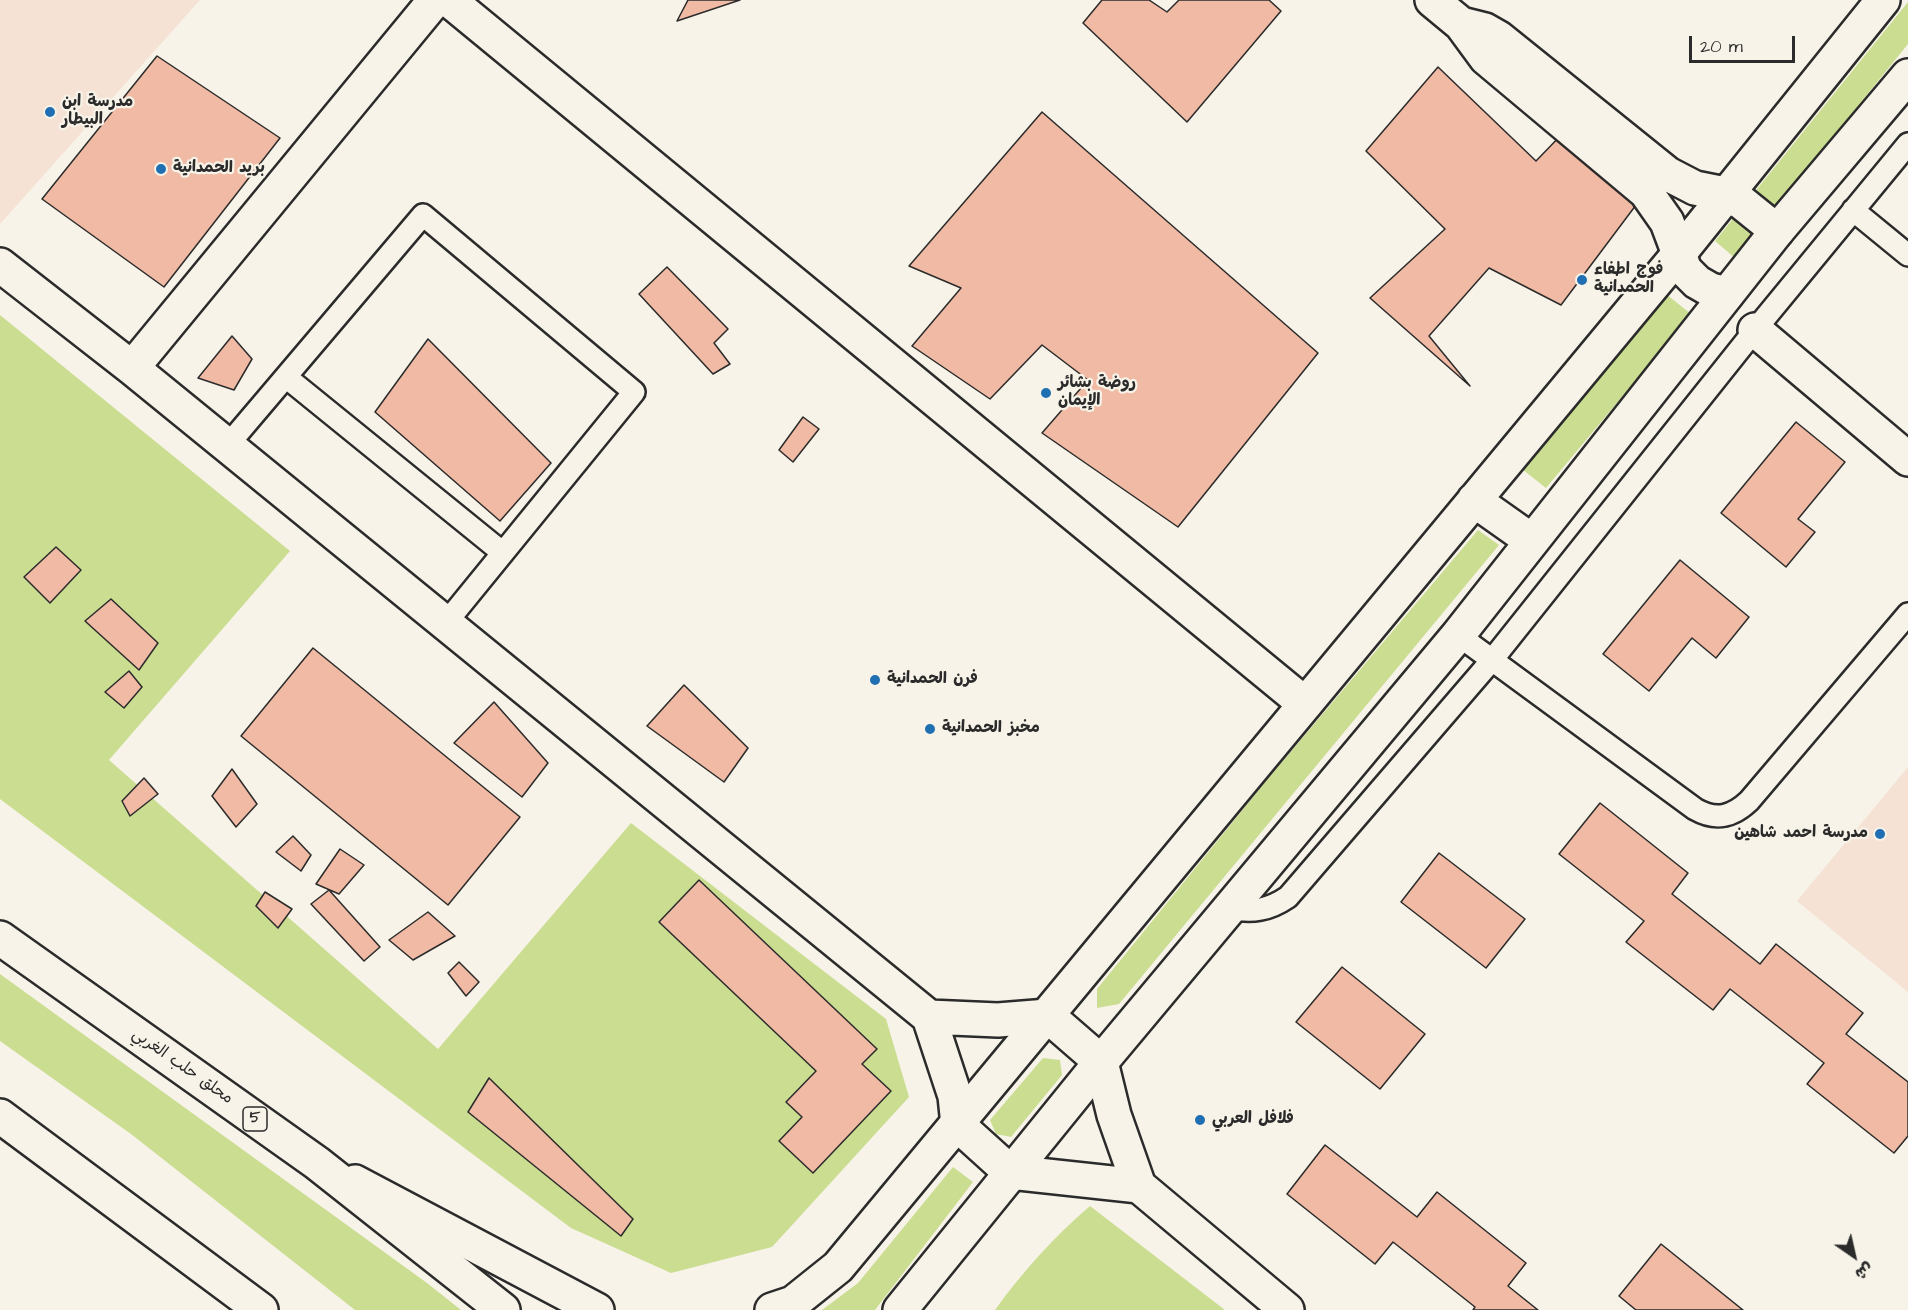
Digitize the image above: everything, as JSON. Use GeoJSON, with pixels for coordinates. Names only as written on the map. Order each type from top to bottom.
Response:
{"type":"FeatureCollection","features":[{"type":"Feature","properties":{"kind":"main road"},"geometry":{"type":"LineString","coordinates":[[132,368],[435,0]]}},
{"type":"Feature","properties":{"kind":"main road"},"geometry":{"type":"LineString","coordinates":[[449,0],[1305,704]]}},
{"type":"Feature","properties":{"kind":"main road"},"geometry":{"type":"LineString","coordinates":[[1432,0],[1461,24],[1486,58],[1646,192],[1667,222],[1685,270],[1697,282],[1711,290],[1727,294]]}},
{"type":"Feature","properties":{"kind":"main road"},"geometry":{"type":"LineString","coordinates":[[772,1310],[793,1303],[838,1267],[1678,255],[1883,0]]}},
{"type":"Feature","properties":{"kind":"main road"},"geometry":{"type":"LineString","coordinates":[[1461,24],[1485,30],[1500,38],[1668,174],[1695,188],[1725,194],[1755,211],[1777,231]]}},
{"type":"Feature","properties":{"kind":"main road"},"geometry":{"type":"LineString","coordinates":[[900,1310],[1010,1172],[1458,635],[1777,231],[1908,76]]}},
{"type":"Feature","properties":{"kind":"main road"},"geometry":{"type":"LineString","coordinates":[[0,265],[132,368],[929,1017],[955,1096],[958,1125],[1010,1172],[1139,1186]]}},
{"type":"Feature","properties":{"kind":"main road"},"geometry":{"type":"LineString","coordinates":[[1755,330],[1908,459]]}},
{"type":"Feature","properties":{"kind":"main road"},"geometry":{"type":"LineString","coordinates":[[1474,500],[1532,541]]}},
{"type":"Feature","properties":{"kind":"main road","name":"محلق حلب الغربي"},"geometry":{"type":"LineString","coordinates":[[0,938],[317,1163],[503,1310]]}},
{"type":"Feature","properties":{"kind":"main road"},"geometry":{"type":"LineString","coordinates":[[929,1017],[998,1020],[1048,1016],[1101,1062],[1114,1115],[1139,1186],[1167,1212],[1287,1310]]}},
{"type":"Feature","properties":{"kind":"main road"},"geometry":{"type":"LineString","coordinates":[[0,1116],[261,1310]]}},
{"type":"Feature","properties":{"kind":"main road"},"geometry":{"type":"LineString","coordinates":[[317,1163],[597,1310]]}},
{"type":"Feature","properties":{"kind":"lane"},"geometry":{"type":"LineString","coordinates":[[1230,908],[1258,911],[1274,906],[1288,897],[1492,660],[1755,330],[1908,144]]}},
{"type":"Feature","properties":{"kind":"lane"},"geometry":{"type":"LineString","coordinates":[[1853,210],[1908,255]]}},
{"type":"Feature","properties":{"kind":"lane"},"geometry":{"type":"LineString","coordinates":[[227,446],[423,215],[634,392],[445,624]]}},
{"type":"Feature","properties":{"kind":"lane"},"geometry":{"type":"LineString","coordinates":[[286,377],[503,553]]}},
{"type":"Feature","properties":{"kind":"lane"},"geometry":{"type":"LineString","coordinates":[[1458,635],[1695,809],[1714,817],[1734,813],[1749,801],[1908,614]]}},
{"type":"Feature","properties":{"kind":"shaded area","name":"مدرسة ابن البيطار"},"geometry":{"type":"Polygon","coordinates":[[[0,0],[200,0],[0,224],[0,0]]]}},
{"type":"Feature","properties":{"kind":"shaded area","name":"مدرسة احمد شاهين"},"geometry":{"type":"Polygon","coordinates":[[[1908,767],[1908,992],[1797,901],[1908,767]]]}},
{"type":"Feature","properties":{"kind":"green space"},"geometry":{"type":"Polygon","coordinates":[[[1908,2],[1908,44],[1735,258],[1715,241],[1908,2]]]}},
{"type":"Feature","properties":{"kind":"green space"},"geometry":{"type":"Polygon","coordinates":[[[1666,294],[1691,314],[1546,488],[1522,469],[1666,294]]]}},
{"type":"Feature","properties":{"kind":"green space"},"geometry":{"type":"Polygon","coordinates":[[[0,315],[290,551],[109,760],[438,1049],[631,823],[886,1019],[909,1097],[772,1247],[671,1273],[571,1228],[0,799],[0,315]]]}},
{"type":"Feature","properties":{"kind":"green space"},"geometry":{"type":"Polygon","coordinates":[[[1478,530],[1499,545],[1119,1004],[1097,1008],[1097,989],[1266,781],[1478,530]]]}},
{"type":"Feature","properties":{"kind":"green space"},"geometry":{"type":"Polygon","coordinates":[[[0,974],[461,1310],[355,1310],[131,1134],[0,1041],[0,974]]]}},
{"type":"Feature","properties":{"kind":"green space"},"geometry":{"type":"Polygon","coordinates":[[[1043,1058],[1060,1060],[1062,1075],[1011,1137],[996,1134],[990,1120],[1043,1058]]]}},
{"type":"Feature","properties":{"kind":"green space"},"geometry":{"type":"Polygon","coordinates":[[[953,1167],[973,1182],[875,1310],[822,1310],[858,1283],[953,1167]]]}},
{"type":"Feature","properties":{"kind":"green space"},"geometry":{"type":"Polygon","coordinates":[[[1090,1206],[1225,1310],[995,1310],[1040,1255],[1090,1206]]]}},
{"type":"Feature","properties":{"kind":"building"},"geometry":{"type":"Polygon","coordinates":[[[688,0],[740,0],[677,21],[688,0]]]}},
{"type":"Feature","properties":{"kind":"building"},"geometry":{"type":"Polygon","coordinates":[[[1102,0],[1149,0],[1167,12],[1179,0],[1269,0],[1281,11],[1187,122],[1083,23],[1102,0]]]}},
{"type":"Feature","properties":{"kind":"building","name":"بريد الحمدانية"},"geometry":{"type":"Polygon","coordinates":[[[157,56],[280,138],[164,287],[42,199],[157,56]]]}},
{"type":"Feature","properties":{"kind":"building"},"geometry":{"type":"Polygon","coordinates":[[[1438,67],[1536,161],[1565,131],[1639,201],[1561,305],[1489,268],[1429,336],[1470,386],[1370,298],[1445,229],[1366,151],[1438,67]]]}},
{"type":"Feature","properties":{"kind":"building"},"geometry":{"type":"Polygon","coordinates":[[[1042,112],[1318,353],[1178,527],[1042,433],[1088,380],[1042,345],[990,399],[912,346],[961,288],[909,266],[1042,112]]]}},
{"type":"Feature","properties":{"kind":"building"},"geometry":{"type":"Polygon","coordinates":[[[667,267],[728,329],[714,343],[730,364],[713,374],[639,294],[667,267]]]}},
{"type":"Feature","properties":{"kind":"building"},"geometry":{"type":"Polygon","coordinates":[[[232,336],[252,359],[234,390],[198,378],[232,336]]]}},
{"type":"Feature","properties":{"kind":"building"},"geometry":{"type":"Polygon","coordinates":[[[428,339],[551,463],[500,521],[375,412],[428,339]]]}},
{"type":"Feature","properties":{"kind":"building"},"geometry":{"type":"Polygon","coordinates":[[[803,417],[819,429],[793,462],[779,450],[803,417]]]}},
{"type":"Feature","properties":{"kind":"building"},"geometry":{"type":"Polygon","coordinates":[[[1796,422],[1845,462],[1798,519],[1815,532],[1786,567],[1721,513],[1796,422]]]}},
{"type":"Feature","properties":{"kind":"building"},"geometry":{"type":"Polygon","coordinates":[[[56,547],[81,570],[50,603],[24,577],[56,547]]]}},
{"type":"Feature","properties":{"kind":"building"},"geometry":{"type":"Polygon","coordinates":[[[1680,560],[1749,617],[1716,658],[1692,638],[1649,691],[1603,654],[1680,560]]]}},
{"type":"Feature","properties":{"kind":"building"},"geometry":{"type":"Polygon","coordinates":[[[111,599],[158,643],[139,670],[85,621],[111,599]]]}},
{"type":"Feature","properties":{"kind":"building"},"geometry":{"type":"Polygon","coordinates":[[[313,648],[520,817],[448,905],[241,736],[313,648]]]}},
{"type":"Feature","properties":{"kind":"building"},"geometry":{"type":"Polygon","coordinates":[[[129,671],[142,687],[124,708],[105,692],[129,671]]]}},
{"type":"Feature","properties":{"kind":"building"},"geometry":{"type":"Polygon","coordinates":[[[684,685],[748,748],[724,782],[647,726],[684,685]]]}},
{"type":"Feature","properties":{"kind":"building"},"geometry":{"type":"Polygon","coordinates":[[[494,702],[548,763],[522,797],[454,743],[494,702]]]}},
{"type":"Feature","properties":{"kind":"building"},"geometry":{"type":"Polygon","coordinates":[[[232,769],[257,804],[236,827],[212,796],[232,769]]]}},
{"type":"Feature","properties":{"kind":"building"},"geometry":{"type":"Polygon","coordinates":[[[144,778],[158,794],[130,816],[122,801],[144,778]]]}},
{"type":"Feature","properties":{"kind":"building"},"geometry":{"type":"Polygon","coordinates":[[[1600,803],[1688,873],[1672,894],[1760,964],[1776,944],[1863,1013],[1846,1034],[1908,1082],[1908,1136],[1894,1153],[1807,1084],[1824,1063],[1730,989],[1713,1010],[1626,942],[1644,921],[1559,854],[1600,803]]]}},
{"type":"Feature","properties":{"kind":"building"},"geometry":{"type":"Polygon","coordinates":[[[293,836],[311,855],[301,871],[276,852],[293,836]]]}},
{"type":"Feature","properties":{"kind":"building"},"geometry":{"type":"Polygon","coordinates":[[[340,849],[364,865],[339,894],[316,884],[340,849]]]}},
{"type":"Feature","properties":{"kind":"building"},"geometry":{"type":"Polygon","coordinates":[[[1439,853],[1525,919],[1486,968],[1401,902],[1439,853]]]}},
{"type":"Feature","properties":{"kind":"building"},"geometry":{"type":"Polygon","coordinates":[[[699,880],[877,1049],[862,1064],[891,1091],[813,1173],[779,1141],[802,1117],[786,1102],[816,1071],[659,922],[699,880]]]}},
{"type":"Feature","properties":{"kind":"building"},"geometry":{"type":"Polygon","coordinates":[[[329,890],[380,947],[364,961],[311,904],[329,890]]]}},
{"type":"Feature","properties":{"kind":"building"},"geometry":{"type":"Polygon","coordinates":[[[265,892],[292,909],[278,928],[256,906],[265,892]]]}},
{"type":"Feature","properties":{"kind":"building"},"geometry":{"type":"Polygon","coordinates":[[[428,912],[455,936],[413,960],[389,940],[428,912]]]}},
{"type":"Feature","properties":{"kind":"building"},"geometry":{"type":"Polygon","coordinates":[[[459,962],[479,982],[466,996],[448,973],[459,962]]]}},
{"type":"Feature","properties":{"kind":"building"},"geometry":{"type":"Polygon","coordinates":[[[1342,967],[1425,1034],[1380,1089],[1296,1022],[1342,967]]]}},
{"type":"Feature","properties":{"kind":"building"},"geometry":{"type":"Polygon","coordinates":[[[489,1078],[633,1219],[621,1236],[468,1112],[489,1078]]]}},
{"type":"Feature","properties":{"kind":"building"},"geometry":{"type":"Polygon","coordinates":[[[1325,1145],[1417,1217],[1437,1192],[1526,1263],[1508,1286],[1538,1310],[1473,1310],[1475,1307],[1393,1242],[1375,1264],[1287,1194],[1325,1145]]]}},
{"type":"Feature","properties":{"kind":"building"},"geometry":{"type":"Polygon","coordinates":[[[1661,1244],[1743,1310],[1636,1310],[1619,1296],[1661,1244]]]}},
{"type":"Feature","properties":{"kind":"place","name":"مدرسة ابن البيطار"},"geometry":{"type":"Point","coordinates":[50,112]}},
{"type":"Feature","properties":{"kind":"place","name":"بريد الحمدانية"},"geometry":{"type":"Point","coordinates":[161,169]}},
{"type":"Feature","properties":{"kind":"place","name":"فوج اطفاء الحمدانية"},"geometry":{"type":"Point","coordinates":[1582,280]}},
{"type":"Feature","properties":{"kind":"place","name":"روضة بشائر الإيمان"},"geometry":{"type":"Point","coordinates":[1046,393]}},
{"type":"Feature","properties":{"kind":"place","name":"فرن الحمدانية"},"geometry":{"type":"Point","coordinates":[875,680]}},
{"type":"Feature","properties":{"kind":"place","name":"مخبز الحمدانية"},"geometry":{"type":"Point","coordinates":[930,729]}},
{"type":"Feature","properties":{"kind":"place","name":"مدرسة احمد شاهين"},"geometry":{"type":"Point","coordinates":[1880,834]}},
{"type":"Feature","properties":{"kind":"place","name":"فلافل العربي"},"geometry":{"type":"Point","coordinates":[1200,1120]}}]}
